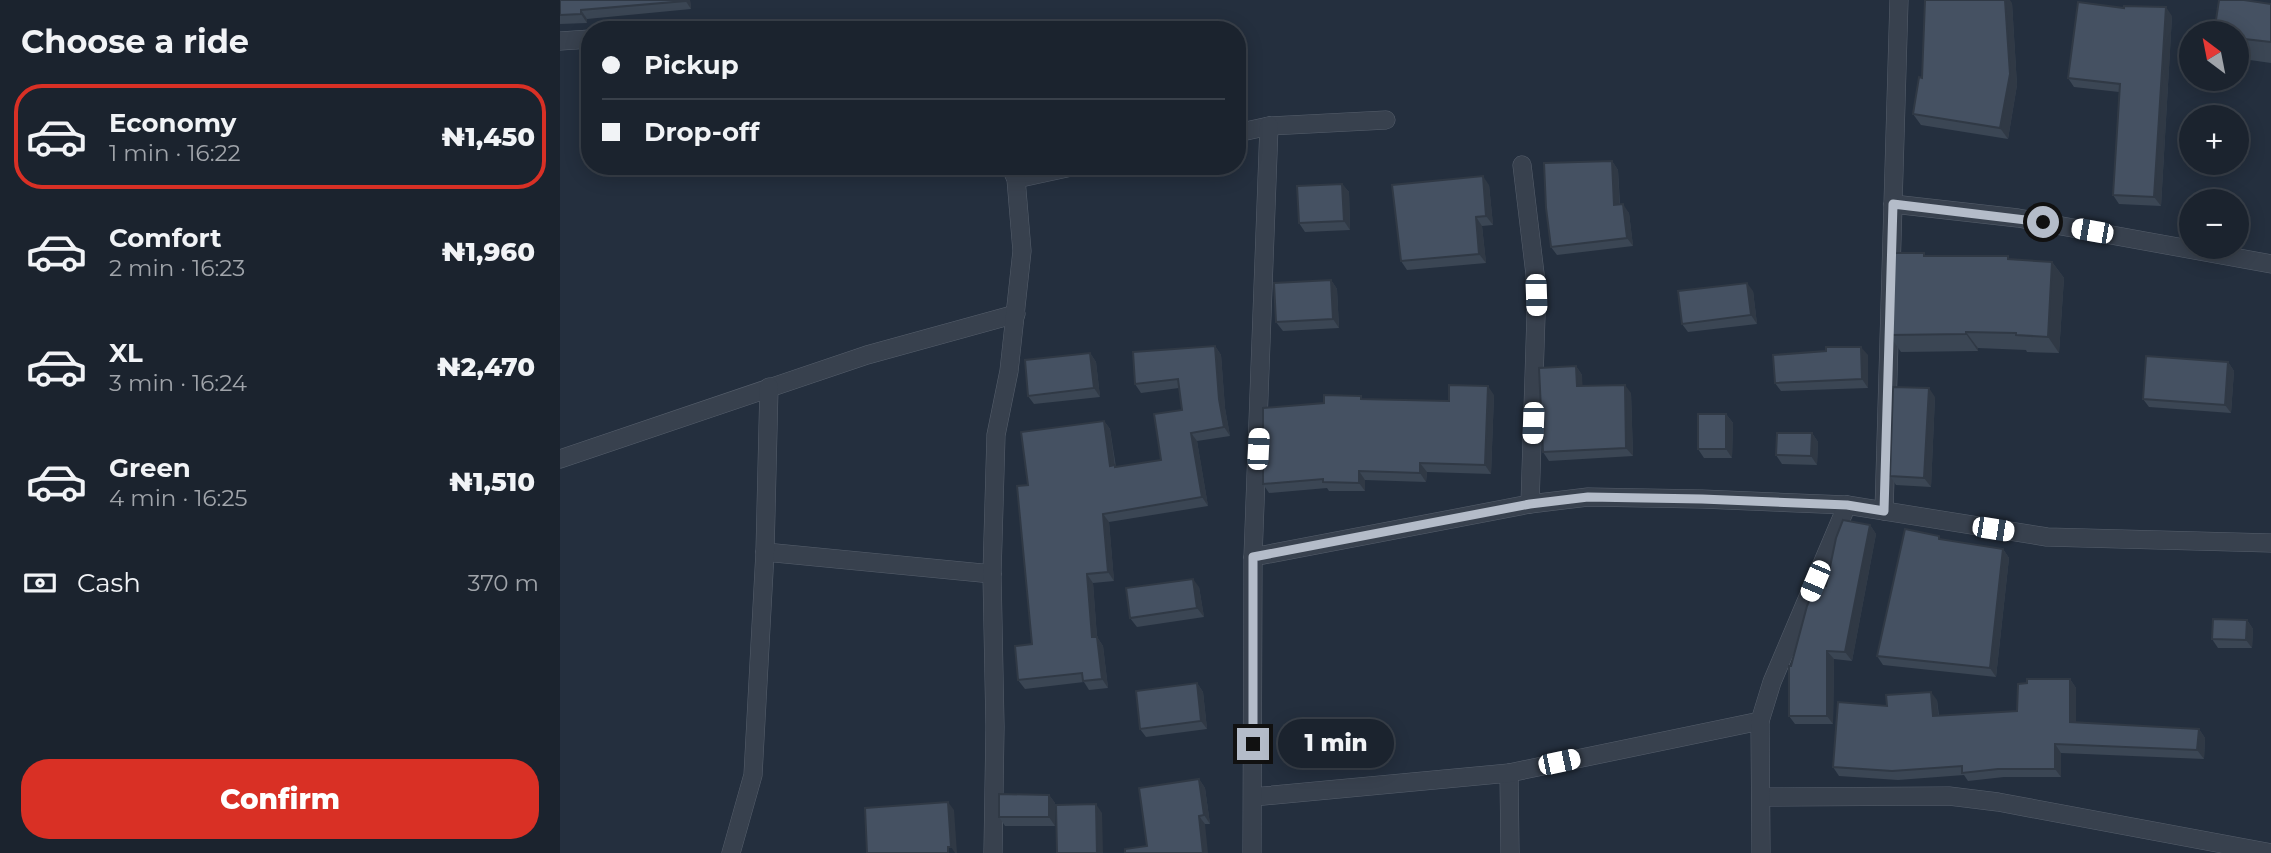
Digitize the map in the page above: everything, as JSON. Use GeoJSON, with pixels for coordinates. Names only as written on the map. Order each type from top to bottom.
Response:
{"type":"FeatureCollection","features":[{"type":"Feature","properties":{"kind":"street"},"geometry":{"type":"LineString","coordinates":[[1884,511],[1899,0]]}},
{"type":"Feature","properties":{"kind":"street"},"geometry":{"type":"LineString","coordinates":[[560,41],[581,40]]}},
{"type":"Feature","properties":{"kind":"street"},"geometry":{"type":"LineString","coordinates":[[1246,131],[1269,127],[1386,120]]}},
{"type":"Feature","properties":{"kind":"street"},"geometry":{"type":"LineString","coordinates":[[1252,853],[1253,557],[1269,127]]}},
{"type":"Feature","properties":{"kind":"street"},"geometry":{"type":"LineString","coordinates":[[1522,165],[1535,274],[1536,315],[1530,504]]}},
{"type":"Feature","properties":{"kind":"street"},"geometry":{"type":"LineString","coordinates":[[993,853],[995,727],[992,574],[996,435],[1009,371],[1022,251],[1013,175]]}},
{"type":"Feature","properties":{"kind":"street"},"geometry":{"type":"LineString","coordinates":[[1893,204],[2018,218],[2271,264]]}},
{"type":"Feature","properties":{"kind":"street"},"geometry":{"type":"LineString","coordinates":[[560,459],[867,355],[1016,314]]}},
{"type":"Feature","properties":{"kind":"street"},"geometry":{"type":"LineString","coordinates":[[731,853],[753,775],[765,552],[769,387]]}},
{"type":"Feature","properties":{"kind":"street"},"geometry":{"type":"LineString","coordinates":[[1253,557],[1530,504],[1588,497],[1847,505],[2047,537],[2271,543]]}},
{"type":"Feature","properties":{"kind":"street"},"geometry":{"type":"LineString","coordinates":[[1761,853],[1760,721],[1772,682],[1847,505]]}},
{"type":"Feature","properties":{"kind":"street"},"geometry":{"type":"LineString","coordinates":[[765,552],[992,574]]}},
{"type":"Feature","properties":{"kind":"street"},"geometry":{"type":"LineString","coordinates":[[1252,797],[1509,773],[1760,721]]}},
{"type":"Feature","properties":{"kind":"street"},"geometry":{"type":"LineString","coordinates":[[1509,773],[1510,853]]}},
{"type":"Feature","properties":{"kind":"street"},"geometry":{"type":"LineString","coordinates":[[1761,797],[1950,796],[1998,802],[2271,853]]}},
{"type":"Feature","properties":{"kind":"building"},"geometry":{"type":"Polygon","coordinates":[[[560,0],[685,1],[581,10],[581,14],[560,15],[560,0]]]}},
{"type":"Feature","properties":{"kind":"building"},"geometry":{"type":"Polygon","coordinates":[[[1925,0],[2005,0],[2010,74],[2000,128],[1913,114],[1919,77],[1922,78],[1925,0]]]}},
{"type":"Feature","properties":{"kind":"building"},"geometry":{"type":"Polygon","coordinates":[[[2219,0],[2271,4],[2271,42],[2249,39],[2249,21],[2216,21],[2219,0]]]}},
{"type":"Feature","properties":{"kind":"building"},"geometry":{"type":"Polygon","coordinates":[[[2078,2],[2124,8],[2166,7],[2154,197],[2113,195],[2120,84],[2068,78],[2078,2]]]}},
{"type":"Feature","properties":{"kind":"building"},"geometry":{"type":"Polygon","coordinates":[[[1612,161],[1614,205],[1623,204],[1627,238],[1551,247],[1544,163],[1612,161]]]}},
{"type":"Feature","properties":{"kind":"building"},"geometry":{"type":"Polygon","coordinates":[[[1483,176],[1486,216],[1476,217],[1479,254],[1401,261],[1392,185],[1483,176]]]}},
{"type":"Feature","properties":{"kind":"building"},"geometry":{"type":"Polygon","coordinates":[[[1342,184],[1344,221],[1299,223],[1297,186],[1342,184]]]}},
{"type":"Feature","properties":{"kind":"building"},"geometry":{"type":"Polygon","coordinates":[[[1891,253],[1924,253],[1924,256],[2008,256],[2008,259],[2052,262],[2048,337],[1966,332],[1889,335],[1891,253]]]}},
{"type":"Feature","properties":{"kind":"building"},"geometry":{"type":"Polygon","coordinates":[[[1331,280],[1333,319],[1276,322],[1274,283],[1331,280]]]}},
{"type":"Feature","properties":{"kind":"building"},"geometry":{"type":"Polygon","coordinates":[[[1747,283],[1751,315],[1682,324],[1678,291],[1747,283]]]}},
{"type":"Feature","properties":{"kind":"building"},"geometry":{"type":"Polygon","coordinates":[[[1215,346],[1224,427],[1191,433],[1202,497],[1103,514],[1108,572],[1087,574],[1092,637],[1097,637],[1102,679],[1083,681],[1082,673],[1018,680],[1015,646],[1032,644],[1017,486],[1028,485],[1021,432],[1104,421],[1110,466],[1161,460],[1154,414],[1182,410],[1178,379],[1135,384],[1133,352],[1215,346]]]}},
{"type":"Feature","properties":{"kind":"building"},"geometry":{"type":"Polygon","coordinates":[[[1826,347],[1861,347],[1862,379],[1775,383],[1773,355],[1826,351],[1826,347]]]}},
{"type":"Feature","properties":{"kind":"building"},"geometry":{"type":"Polygon","coordinates":[[[1090,353],[1094,388],[1028,396],[1025,360],[1090,353]]]}},
{"type":"Feature","properties":{"kind":"building"},"geometry":{"type":"Polygon","coordinates":[[[2146,356],[2228,362],[2225,405],[2143,399],[2146,356]]]}},
{"type":"Feature","properties":{"kind":"building"},"geometry":{"type":"Polygon","coordinates":[[[1576,366],[1577,386],[1625,385],[1626,448],[1543,452],[1539,368],[1576,366]]]}},
{"type":"Feature","properties":{"kind":"building"},"geometry":{"type":"Polygon","coordinates":[[[1449,385],[1488,386],[1485,465],[1420,463],[1420,473],[1359,471],[1359,483],[1323,482],[1323,479],[1263,484],[1263,408],[1324,403],[1324,395],[1361,396],[1361,399],[1449,401],[1449,385]]]}},
{"type":"Feature","properties":{"kind":"building"},"geometry":{"type":"Polygon","coordinates":[[[1893,387],[1929,388],[1924,478],[1890,476],[1893,387]]]}},
{"type":"Feature","properties":{"kind":"building"},"geometry":{"type":"Polygon","coordinates":[[[1698,414],[1726,414],[1726,449],[1698,449],[1698,414]]]}},
{"type":"Feature","properties":{"kind":"building"},"geometry":{"type":"Polygon","coordinates":[[[1777,433],[1812,433],[1811,456],[1776,455],[1777,433]]]}},
{"type":"Feature","properties":{"kind":"building"},"geometry":{"type":"Polygon","coordinates":[[[1843,520],[1870,525],[1845,652],[1827,651],[1827,716],[1789,716],[1789,666],[1816,584],[1826,586],[1836,538],[1843,520]]]}},
{"type":"Feature","properties":{"kind":"building"},"geometry":{"type":"Polygon","coordinates":[[[1905,529],[1939,536],[1939,539],[2003,549],[1990,668],[1877,656],[1905,529]]]}},
{"type":"Feature","properties":{"kind":"building"},"geometry":{"type":"Polygon","coordinates":[[[1193,579],[1197,608],[1130,618],[1126,588],[1193,579]]]}},
{"type":"Feature","properties":{"kind":"building"},"geometry":{"type":"Polygon","coordinates":[[[2213,619],[2247,620],[2246,640],[2212,639],[2213,619]]]}},
{"type":"Feature","properties":{"kind":"building"},"geometry":{"type":"Polygon","coordinates":[[[2027,679],[2070,679],[2070,722],[2199,729],[2197,750],[2055,744],[2055,769],[1998,769],[1962,773],[1962,766],[1892,771],[1833,767],[1838,702],[1887,706],[1886,695],[1931,692],[1933,716],[2017,711],[2018,684],[2027,683],[2027,679]]]}},
{"type":"Feature","properties":{"kind":"building"},"geometry":{"type":"Polygon","coordinates":[[[1197,683],[1201,721],[1140,729],[1136,691],[1197,683]]]}},
{"type":"Feature","properties":{"kind":"building"},"geometry":{"type":"Polygon","coordinates":[[[1199,779],[1204,815],[1199,816],[1203,853],[1125,853],[1125,849],[1147,846],[1139,788],[1199,779]]]}},
{"type":"Feature","properties":{"kind":"building"},"geometry":{"type":"Polygon","coordinates":[[[999,794],[1049,795],[1049,817],[999,817],[999,794]]]}},
{"type":"Feature","properties":{"kind":"building"},"geometry":{"type":"Polygon","coordinates":[[[948,802],[951,847],[948,847],[948,853],[867,853],[865,808],[948,802]]]}},
{"type":"Feature","properties":{"kind":"building"},"geometry":{"type":"Polygon","coordinates":[[[1096,804],[1097,853],[1057,853],[1056,805],[1096,804]]]}},
{"type":"Feature","properties":{"kind":"route"},"geometry":{"type":"LineString","coordinates":[[1253,744],[1253,557],[1530,504],[1588,497],[1847,505],[1884,511],[1893,204],[2043,222]]}}]}
